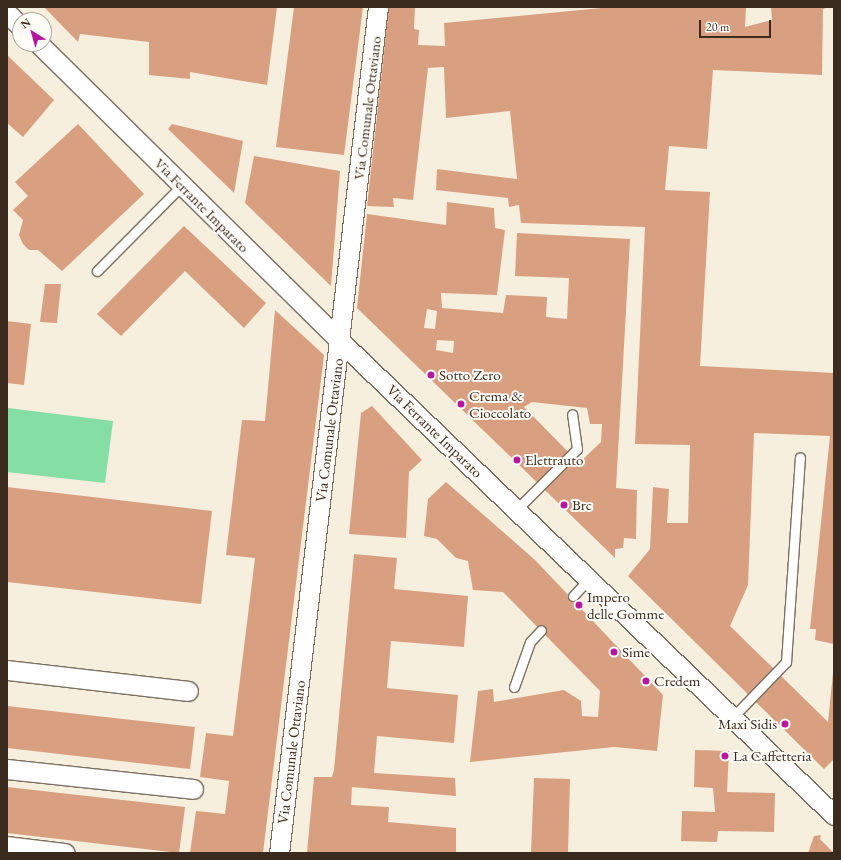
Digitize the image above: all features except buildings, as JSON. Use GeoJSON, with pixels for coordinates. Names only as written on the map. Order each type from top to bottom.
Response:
{"type":"FeatureCollection","features":[{"type":"Feature","properties":{"kind":"street","name":"Via Comunale Ottaviano"},"geometry":{"type":"LineString","coordinates":[[279,853],[378,7]]}},
{"type":"Feature","properties":{"kind":"street","name":"Via Ferrante Imparato"},"geometry":{"type":"LineString","coordinates":[[47,52],[339,340],[590,578],[834,815]]}},
{"type":"Feature","properties":{"kind":"street"},"geometry":{"type":"LineString","coordinates":[[7,670],[188,691]]}},
{"type":"Feature","properties":{"kind":"street"},"geometry":{"type":"LineString","coordinates":[[7,769],[193,790]]}},
{"type":"Feature","properties":{"kind":"street"},"geometry":{"type":"LineString","coordinates":[[7,846],[65,853]]}},
{"type":"Feature","properties":{"kind":"lane"},"geometry":{"type":"LineString","coordinates":[[97,271],[182,185]]}},
{"type":"Feature","properties":{"kind":"lane"},"geometry":{"type":"LineString","coordinates":[[517,509],[577,449],[572,414]]}},
{"type":"Feature","properties":{"kind":"lane"},"geometry":{"type":"LineString","coordinates":[[733,717],[786,662],[800,457]]}},
{"type":"Feature","properties":{"kind":"lane"},"geometry":{"type":"LineString","coordinates":[[572,596],[590,578]]}},
{"type":"Feature","properties":{"kind":"lane"},"geometry":{"type":"LineString","coordinates":[[514,687],[530,642],[541,630]]}},
{"type":"Feature","properties":{"kind":"green space"},"geometry":{"type":"Polygon","coordinates":[[[8,408],[113,421],[105,483],[7,472],[8,408]]]}},
{"type":"Feature","properties":{"kind":"place","name":"Sotto Zero"},"geometry":{"type":"Point","coordinates":[431,375]}},
{"type":"Feature","properties":{"kind":"place","name":"Crema & Cioccolato"},"geometry":{"type":"Point","coordinates":[461,404]}},
{"type":"Feature","properties":{"kind":"place","name":"Elettrauto"},"geometry":{"type":"Point","coordinates":[517,460]}},
{"type":"Feature","properties":{"kind":"place","name":"Brc"},"geometry":{"type":"Point","coordinates":[564,505]}},
{"type":"Feature","properties":{"kind":"place","name":"Impero delle Gomme"},"geometry":{"type":"Point","coordinates":[579,605]}},
{"type":"Feature","properties":{"kind":"place","name":"Sime"},"geometry":{"type":"Point","coordinates":[614,652]}},
{"type":"Feature","properties":{"kind":"place","name":"Credem"},"geometry":{"type":"Point","coordinates":[646,681]}},
{"type":"Feature","properties":{"kind":"place","name":"Maxi Sidis"},"geometry":{"type":"Point","coordinates":[785,724]}},
{"type":"Feature","properties":{"kind":"place","name":"La Caffetteria"},"geometry":{"type":"Point","coordinates":[725,756]}}]}
